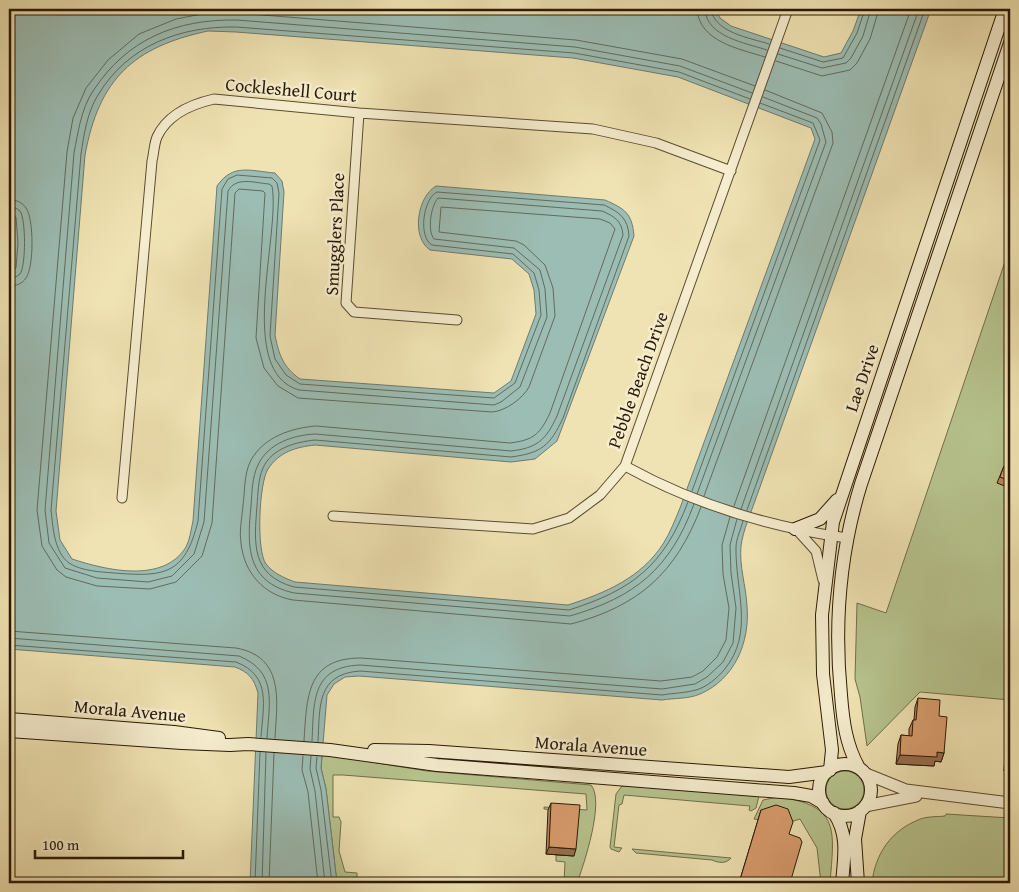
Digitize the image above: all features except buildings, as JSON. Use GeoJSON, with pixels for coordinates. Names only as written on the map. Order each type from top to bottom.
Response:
{"type":"FeatureCollection","features":[{"type":"Feature","properties":{"kind":"main road","name":"Lae Drive"},"geometry":{"type":"LineString","coordinates":[[829,771],[832,750],[822,656],[824,587],[831,535],[841,496],[1005,9]]}},
{"type":"Feature","properties":{"kind":"main road"},"geometry":{"type":"LineString","coordinates":[[994,46],[1009,46]]}},
{"type":"Feature","properties":{"kind":"main road","name":"Lae Drive"},"geometry":{"type":"LineString","coordinates":[[862,770],[849,748],[845,734],[838,658],[840,590],[847,538],[861,484],[1009,46]]}},
{"type":"Feature","properties":{"kind":"main road"},"geometry":{"type":"LineString","coordinates":[[795,529],[820,519],[841,496]]}},
{"type":"Feature","properties":{"kind":"main road","name":"Morala Avenue"},"geometry":{"type":"LineString","coordinates":[[9,719],[174,732],[248,744],[352,752],[367,756],[437,765],[779,791],[805,795],[823,803]]}},
{"type":"Feature","properties":{"kind":"main road","name":"Morala Avenue"},"geometry":{"type":"LineString","coordinates":[[9,731],[182,744],[230,746],[248,744]]}},
{"type":"Feature","properties":{"kind":"main road","name":"Morala Avenue"},"geometry":{"type":"LineString","coordinates":[[352,752],[368,749],[429,751],[789,777],[829,771]]}},
{"type":"Feature","properties":{"kind":"main road"},"geometry":{"type":"LineString","coordinates":[[842,883],[844,836],[841,824],[834,813],[823,803],[820,789],[822,780],[829,771],[844,764],[862,770],[871,786],[869,800],[863,809],[855,839],[858,883]]}},
{"type":"Feature","properties":{"kind":"main road"},"geometry":{"type":"LineString","coordinates":[[834,813],[847,816],[863,809]]}},
{"type":"Feature","properties":{"kind":"street","name":"Pebble Beach Drive"},"geometry":{"type":"LineString","coordinates":[[334,516],[533,529],[569,518],[600,495],[625,466],[788,9]]}},
{"type":"Feature","properties":{"kind":"street","name":"Cockleshell Court"},"geometry":{"type":"LineString","coordinates":[[122,498],[152,161],[157,137],[172,118],[196,103],[214,99],[359,113],[593,129],[656,143],[731,171]]}},
{"type":"Feature","properties":{"kind":"street","name":"Smugglers Place"},"geometry":{"type":"LineString","coordinates":[[359,113],[346,303],[354,312],[457,320]]}},
{"type":"Feature","properties":{"kind":"street"},"geometry":{"type":"LineString","coordinates":[[625,466],[666,488],[758,520],[847,538]]}},
{"type":"Feature","properties":{"kind":"street"},"geometry":{"type":"LineString","coordinates":[[795,529],[816,552],[824,587]]}},
{"type":"Feature","properties":{"kind":"street"},"geometry":{"type":"LineString","coordinates":[[862,770],[889,785],[931,795],[1010,802]]}},
{"type":"Feature","properties":{"kind":"street"},"geometry":{"type":"LineString","coordinates":[[863,809],[902,797],[931,795]]}},
{"type":"Feature","properties":{"kind":"green space"},"geometry":{"type":"Polygon","coordinates":[[[1010,247],[1010,700],[920,692],[867,746],[860,697],[855,679],[857,603],[886,613],[1010,247]]]}},
{"type":"Feature","properties":{"kind":"green space"},"geometry":{"type":"Polygon","coordinates":[[[322,754],[427,771],[591,785],[595,793],[595,818],[577,883],[564,883],[565,862],[556,861],[556,855],[574,855],[578,812],[544,809],[544,807],[587,810],[586,794],[333,775],[333,817],[339,817],[341,822],[339,851],[345,872],[357,873],[357,883],[337,883],[326,789],[321,768],[322,754]]]}},
{"type":"Feature","properties":{"kind":"green space"},"geometry":{"type":"Polygon","coordinates":[[[845,771],[858,777],[864,790],[858,803],[845,809],[832,803],[826,790],[832,777],[845,771]]]}},
{"type":"Feature","properties":{"kind":"green space"},"geometry":{"type":"Polygon","coordinates":[[[622,786],[759,796],[756,808],[751,811],[749,810],[750,806],[624,795],[622,804],[619,805],[614,847],[622,848],[619,852],[610,847],[616,794],[622,786]]]}},
{"type":"Feature","properties":{"kind":"green space"},"geometry":{"type":"Polygon","coordinates":[[[778,797],[813,806],[823,814],[829,824],[832,835],[830,883],[821,883],[817,848],[800,819],[787,823],[754,819],[763,800],[778,797]]]}},
{"type":"Feature","properties":{"kind":"green space"},"geometry":{"type":"Polygon","coordinates":[[[946,814],[1010,818],[1010,883],[872,883],[877,862],[892,837],[918,820],[928,817],[945,816],[946,814]]]}},
{"type":"Feature","properties":{"kind":"green space"},"geometry":{"type":"Polygon","coordinates":[[[632,849],[731,858],[725,862],[720,862],[636,853],[632,849]]]}},
{"type":"Feature","properties":{"kind":"water"},"geometry":{"type":"Polygon","coordinates":[[[9,9],[715,9],[720,18],[731,26],[824,57],[841,53],[853,31],[861,9],[931,9],[745,528],[741,554],[746,598],[746,633],[738,658],[731,669],[723,679],[696,696],[662,700],[359,676],[345,677],[334,684],[327,695],[321,768],[326,789],[337,883],[250,883],[258,693],[255,683],[247,673],[235,667],[9,649],[9,294],[13,242],[9,192],[9,9]],[[208,31],[159,46],[140,57],[124,70],[110,87],[91,129],[85,155],[56,511],[60,540],[72,559],[117,570],[149,570],[163,566],[176,559],[186,547],[193,521],[217,186],[229,174],[236,171],[250,170],[275,173],[282,181],[284,192],[275,335],[283,360],[289,370],[300,379],[494,393],[511,381],[536,314],[534,290],[529,274],[512,259],[430,250],[420,236],[419,217],[424,199],[436,186],[605,200],[618,206],[626,213],[631,222],[634,236],[557,441],[535,459],[511,462],[315,445],[288,451],[272,463],[262,488],[260,531],[263,556],[266,564],[279,575],[295,582],[568,605],[609,589],[633,575],[654,556],[663,544],[680,508],[815,139],[811,128],[678,77],[573,58],[208,31]]]}}]}
